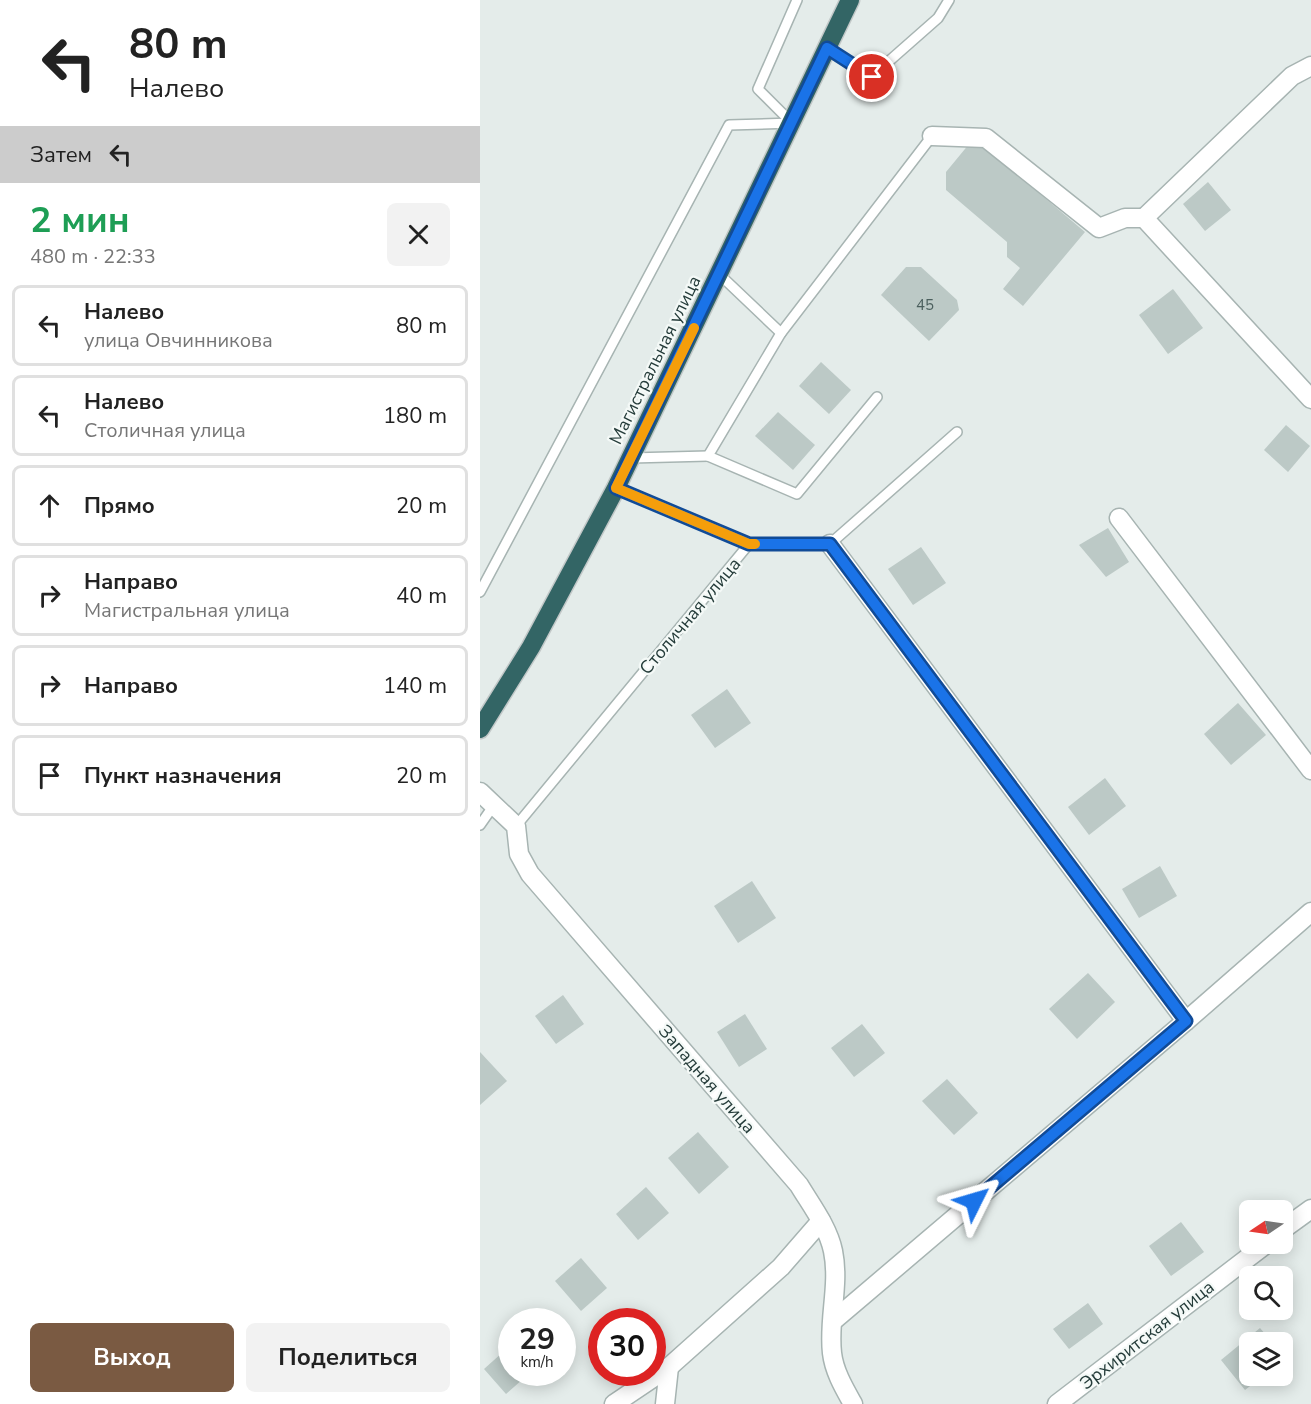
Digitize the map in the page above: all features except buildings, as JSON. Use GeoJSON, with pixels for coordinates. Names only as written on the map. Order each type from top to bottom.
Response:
{"type":"FeatureCollection","features":[{"type":"Feature","properties":{"kind":"highway","name":"Магистральная улица"},"geometry":{"type":"LineString","coordinates":[[480,729],[531,646],[616,488],[850,0]]}},
{"type":"Feature","properties":{"kind":"street"},"geometry":{"type":"LineString","coordinates":[[932,136],[986,138],[1099,228],[1125,218],[1144,218],[1292,76],[1311,66]]}},
{"type":"Feature","properties":{"kind":"street"},"geometry":{"type":"LineString","coordinates":[[1144,218],[1311,399]]}},
{"type":"Feature","properties":{"kind":"street"},"geometry":{"type":"LineString","coordinates":[[1119,518],[1311,770]]}},
{"type":"Feature","properties":{"kind":"street"},"geometry":{"type":"LineString","coordinates":[[830,544],[1186,1021]]}},
{"type":"Feature","properties":{"kind":"street"},"geometry":{"type":"LineString","coordinates":[[480,792],[516,826]]}},
{"type":"Feature","properties":{"kind":"street","name":"Западная улица"},"geometry":{"type":"LineString","coordinates":[[516,826],[519,854],[530,874],[799,1185],[821,1221],[833,1250],[836,1284],[832,1355],[840,1381],[853,1404]]}},
{"type":"Feature","properties":{"kind":"street"},"geometry":{"type":"LineString","coordinates":[[833,1320],[1311,912]]}},
{"type":"Feature","properties":{"kind":"street"},"geometry":{"type":"LineString","coordinates":[[1293,1222],[1311,1209]]}},
{"type":"Feature","properties":{"kind":"street"},"geometry":{"type":"LineString","coordinates":[[614,1404],[669,1367],[781,1267],[821,1221]]}},
{"type":"Feature","properties":{"kind":"street","name":"Эрхиритская улица"},"geometry":{"type":"LineString","coordinates":[[1057,1404],[1253,1254]]}},
{"type":"Feature","properties":{"kind":"street"},"geometry":{"type":"LineString","coordinates":[[665,1404],[669,1367]]}},
{"type":"Feature","properties":{"kind":"lane"},"geometry":{"type":"LineString","coordinates":[[792,123],[758,89],[797,0]]}},
{"type":"Feature","properties":{"kind":"lane"},"geometry":{"type":"LineString","coordinates":[[827,48],[872,77],[938,18],[949,0]]}},
{"type":"Feature","properties":{"kind":"lane"},"geometry":{"type":"LineString","coordinates":[[480,592],[729,125],[792,123]]}},
{"type":"Feature","properties":{"kind":"lane"},"geometry":{"type":"LineString","coordinates":[[708,456],[781,333],[932,136]]}},
{"type":"Feature","properties":{"kind":"lane"},"geometry":{"type":"LineString","coordinates":[[719,274],[781,333]]}},
{"type":"Feature","properties":{"kind":"lane"},"geometry":{"type":"LineString","coordinates":[[631,458],[708,456],[796,494],[877,397]]}},
{"type":"Feature","properties":{"kind":"lane"},"geometry":{"type":"LineString","coordinates":[[830,544],[957,432]]}},
{"type":"Feature","properties":{"kind":"lane"},"geometry":{"type":"LineString","coordinates":[[616,488],[749,544]]}},
{"type":"Feature","properties":{"kind":"lane","name":"Столичная улица"},"geometry":{"type":"LineString","coordinates":[[516,826],[749,544],[830,544]]}},
{"type":"Feature","properties":{"kind":"lane"},"geometry":{"type":"LineString","coordinates":[[480,825],[494,805]]}},
{"type":"Feature","properties":{"kind":"slow traffic"},"geometry":{"type":"LineString","coordinates":[[694,328],[616,488],[749,544],[755,544]]}},
{"type":"Feature","properties":{"kind":"route"},"geometry":{"type":"LineString","coordinates":[[872,77],[827,48],[616,488],[749,544],[830,544],[1186,1021],[974,1201]]}}]}
